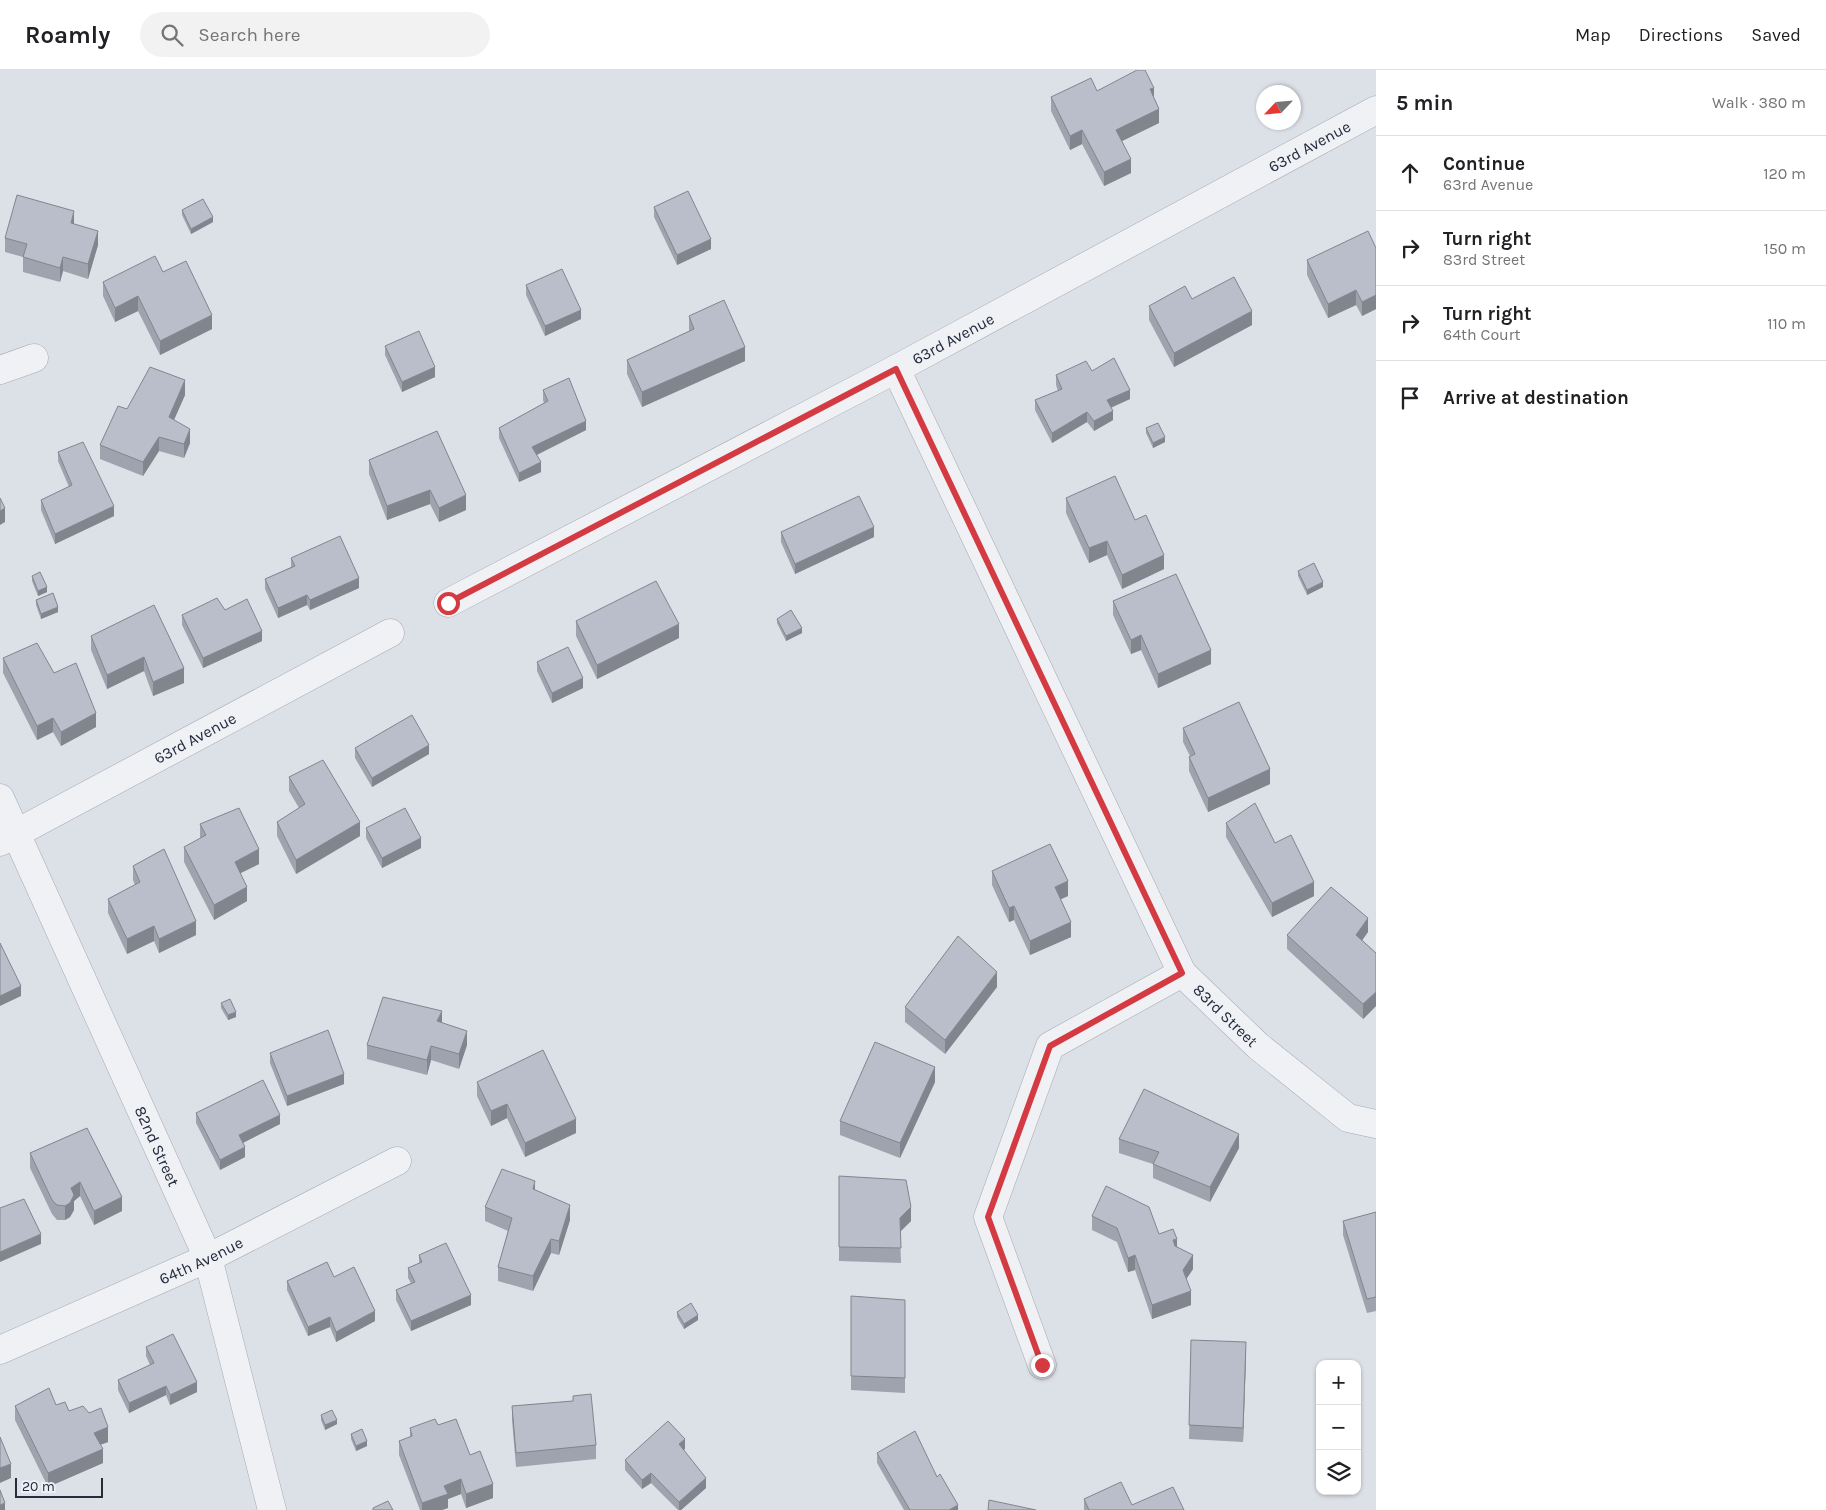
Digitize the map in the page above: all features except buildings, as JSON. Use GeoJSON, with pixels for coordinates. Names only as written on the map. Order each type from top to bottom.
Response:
{"type":"FeatureCollection","features":[{"type":"Feature","properties":{"kind":"street","name":"63rd Avenue"},"geometry":{"type":"LineString","coordinates":[[448,603],[896,369],[1376,110]]}},
{"type":"Feature","properties":{"kind":"street"},"geometry":{"type":"LineString","coordinates":[[0,370],[34,358]]}},
{"type":"Feature","properties":{"kind":"street","name":"83rd Street"},"geometry":{"type":"LineString","coordinates":[[896,369],[1182,973],[1258,1046],[1348,1118],[1376,1124]]}},
{"type":"Feature","properties":{"kind":"street","name":"63rd Avenue"},"geometry":{"type":"LineString","coordinates":[[8,838],[390,633]]}},
{"type":"Feature","properties":{"kind":"street","name":"82nd Street"},"geometry":{"type":"LineString","coordinates":[[0,798],[8,838],[208,1258],[272,1510]]}},
{"type":"Feature","properties":{"kind":"street"},"geometry":{"type":"LineString","coordinates":[[1042,1365],[988,1217],[1050,1046],[1182,973]]}},
{"type":"Feature","properties":{"kind":"street","name":"64th Avenue"},"geometry":{"type":"LineString","coordinates":[[0,1350],[208,1258],[397,1161]]}},
{"type":"Feature","properties":{"kind":"route"},"geometry":{"type":"LineString","coordinates":[[448,603],[896,369],[1182,973],[1050,1046],[988,1217],[1042,1365]]}}]}
